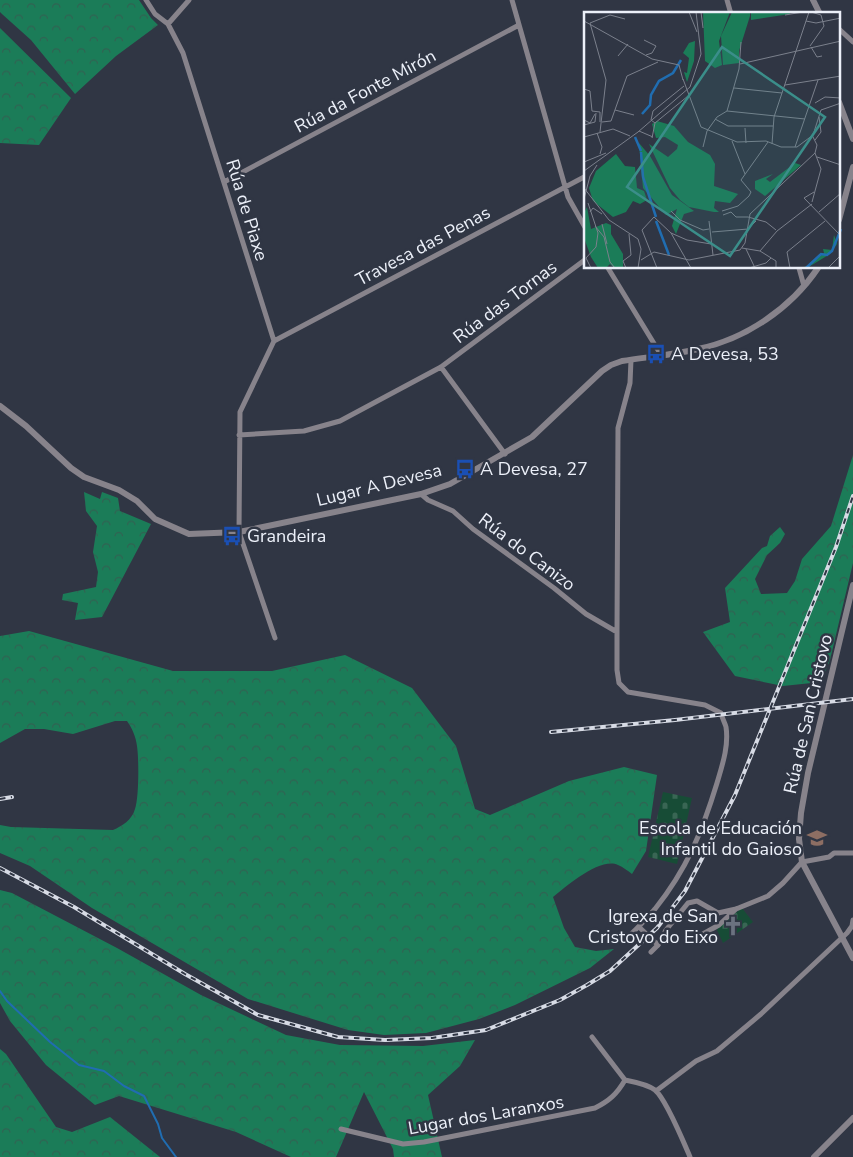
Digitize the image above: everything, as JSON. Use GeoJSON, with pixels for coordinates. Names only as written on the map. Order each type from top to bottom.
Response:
{"type":"FeatureCollection","features":[{"type":"Feature","properties":{"kind":"street","name":"Rúa de Piaxe"},"geometry":{"type":"LineString","coordinates":[[146,0],[155,14],[168,24],[183,53],[274,341]]}},
{"type":"Feature","properties":{"kind":"street"},"geometry":{"type":"LineString","coordinates":[[168,24],[189,0]]}},
{"type":"Feature","properties":{"kind":"street"},"geometry":{"type":"LineString","coordinates":[[512,0],[570,203],[584,226]]}},
{"type":"Feature","properties":{"kind":"street"},"geometry":{"type":"LineString","coordinates":[[813,0],[819,12]]}},
{"type":"Feature","properties":{"kind":"street","name":"Rúa da Fonte Mirón"},"geometry":{"type":"LineString","coordinates":[[224,182],[519,25]]}},
{"type":"Feature","properties":{"kind":"street"},"geometry":{"type":"LineString","coordinates":[[840,30],[853,42]]}},
{"type":"Feature","properties":{"kind":"street"},"geometry":{"type":"LineString","coordinates":[[840,105],[853,139]]}},
{"type":"Feature","properties":{"kind":"street"},"geometry":{"type":"LineString","coordinates":[[840,216],[853,167]]}},
{"type":"Feature","properties":{"kind":"street","name":"Travesa das Penas"},"geometry":{"type":"LineString","coordinates":[[274,341],[584,177]]}},
{"type":"Feature","properties":{"kind":"street","name":"Rúa das Tornas"},"geometry":{"type":"LineString","coordinates":[[239,435],[304,432],[340,421],[441,367],[584,260]]}},
{"type":"Feature","properties":{"kind":"street"},"geometry":{"type":"LineString","coordinates":[[609,269],[661,355]]}},
{"type":"Feature","properties":{"kind":"street"},"geometry":{"type":"LineString","coordinates":[[799,269],[804,286]]}},
{"type":"Feature","properties":{"kind":"street","name":"Lugar A Devesa"},"geometry":{"type":"LineString","coordinates":[[0,406],[26,426],[71,468],[84,477],[119,490],[137,501],[155,519],[189,534],[239,532],[420,494],[450,484],[505,454],[538,432],[602,371],[617,363],[706,347],[753,328],[773,315],[804,286],[817,269]]}},
{"type":"Feature","properties":{"kind":"street"},"geometry":{"type":"LineString","coordinates":[[274,341],[240,412],[239,532],[275,638]]}},
{"type":"Feature","properties":{"kind":"street"},"geometry":{"type":"LineString","coordinates":[[631,360],[630,383],[618,428],[617,670],[620,683],[628,692],[705,705],[720,713],[726,727],[726,745],[722,766],[709,812],[698,840],[665,896],[640,927],[631,934]]}},
{"type":"Feature","properties":{"kind":"street"},"geometry":{"type":"LineString","coordinates":[[441,367],[505,454]]}},
{"type":"Feature","properties":{"kind":"street","name":"Rúa do Canizo"},"geometry":{"type":"LineString","coordinates":[[420,494],[428,500],[453,511],[472,529],[554,588],[586,614],[617,632]]}},
{"type":"Feature","properties":{"kind":"street","name":"Rúa de San Cristovo"},"geometry":{"type":"LineString","coordinates":[[853,585],[808,773],[801,813],[799,839],[802,862],[853,958]]}},
{"type":"Feature","properties":{"kind":"street"},"geometry":{"type":"LineString","coordinates":[[651,952],[688,902],[697,901],[718,913],[736,908],[768,896],[802,862],[829,857],[834,853],[853,853]]}},
{"type":"Feature","properties":{"kind":"street"},"geometry":{"type":"LineString","coordinates":[[700,935],[719,925],[736,908]]}},
{"type":"Feature","properties":{"kind":"street"},"geometry":{"type":"LineString","coordinates":[[656,1090],[696,1061],[717,1052],[761,1014],[842,937],[852,926],[853,920]]}},
{"type":"Feature","properties":{"kind":"street"},"geometry":{"type":"LineString","coordinates":[[640,927],[658,945]]}},
{"type":"Feature","properties":{"kind":"street"},"geometry":{"type":"LineString","coordinates":[[592,1037],[625,1080],[638,1082],[656,1090],[677,1127],[690,1157]]}},
{"type":"Feature","properties":{"kind":"street","name":"Lugar dos Laranxos"},"geometry":{"type":"LineString","coordinates":[[341,1129],[403,1144],[424,1142],[595,1108],[608,1102],[619,1091],[625,1080]]}},
{"type":"Feature","properties":{"kind":"street"},"geometry":{"type":"LineString","coordinates":[[814,1157],[853,1118]]}},
{"type":"Feature","properties":{"kind":"green space"},"geometry":{"type":"Polygon","coordinates":[[[0,0],[139,0],[158,25],[116,56],[75,94],[31,40],[0,12],[0,0]]]}},
{"type":"Feature","properties":{"kind":"green space"},"geometry":{"type":"Polygon","coordinates":[[[0,28],[71,98],[39,145],[0,143],[0,28]]]}},
{"type":"Feature","properties":{"kind":"green space"},"geometry":{"type":"Polygon","coordinates":[[[853,455],[853,563],[830,660],[821,682],[783,686],[735,676],[703,632],[730,622],[725,588],[762,548],[767,546],[770,536],[780,527],[785,534],[780,543],[767,555],[755,579],[761,594],[787,593],[795,581],[802,559],[831,526],[853,455]]]}},
{"type":"Feature","properties":{"kind":"green space"},"geometry":{"type":"Polygon","coordinates":[[[84,492],[100,499],[102,492],[118,498],[120,511],[151,524],[102,617],[75,620],[78,603],[62,600],[63,594],[96,587],[98,572],[93,552],[97,526],[86,511],[84,492]]]}},
{"type":"Feature","properties":{"kind":"green space"},"geometry":{"type":"Polygon","coordinates":[[[29,631],[173,671],[272,671],[345,655],[412,688],[456,746],[475,809],[490,815],[569,781],[624,767],[657,775],[646,851],[632,874],[618,865],[602,865],[584,874],[553,897],[564,928],[575,947],[596,951],[614,949],[590,968],[515,1005],[479,1019],[426,1033],[384,1035],[348,1030],[248,999],[92,908],[30,866],[0,853],[0,825],[11,827],[113,830],[132,816],[137,796],[137,746],[134,733],[127,721],[115,721],[73,734],[44,729],[25,729],[0,743],[0,636],[29,631]]]}},
{"type":"Feature","properties":{"kind":"green space"},"geometry":{"type":"Polygon","coordinates":[[[663,792],[692,798],[677,864],[648,857],[663,792]]]}},
{"type":"Feature","properties":{"kind":"green space"},"geometry":{"type":"Polygon","coordinates":[[[0,890],[12,893],[201,995],[286,1035],[340,1045],[423,1046],[475,1040],[460,1066],[428,1095],[442,1157],[394,1157],[393,1149],[364,1092],[336,1157],[291,1157],[236,1132],[119,1096],[95,1105],[46,1065],[10,1021],[0,1003],[0,890]]]}},
{"type":"Feature","properties":{"kind":"green space"},"geometry":{"type":"Polygon","coordinates":[[[742,908],[753,922],[723,943],[717,930],[719,926],[742,908]]]}},
{"type":"Feature","properties":{"kind":"green space"},"geometry":{"type":"Polygon","coordinates":[[[0,1049],[6,1054],[56,1127],[72,1132],[110,1117],[160,1157],[0,1157],[0,1049]]]}},
{"type":"Feature","properties":{"kind":"waterway"},"geometry":{"type":"LineString","coordinates":[[0,991],[7,1001],[50,1042],[79,1065],[104,1071],[124,1086],[144,1096],[158,1124],[162,1138],[176,1157]]}},
{"type":"Feature","properties":{"kind":"railway"},"geometry":{"type":"LineString","coordinates":[[0,868],[74,907],[185,974],[258,1015],[338,1037],[385,1040],[432,1038],[486,1030],[560,1000],[610,971],[657,928],[685,891],[735,795],[836,547],[853,496]]}},
{"type":"Feature","properties":{"kind":"railway"},"geometry":{"type":"LineString","coordinates":[[551,732],[675,720],[853,699]]}},
{"type":"Feature","properties":{"kind":"railway"},"geometry":{"type":"LineString","coordinates":[[0,799],[12,797]]}},
{"type":"Feature","properties":{"kind":"place","name":"A Devesa, 53"},"geometry":{"type":"Point","coordinates":[656,354]}},
{"type":"Feature","properties":{"kind":"place","name":"A Devesa, 27"},"geometry":{"type":"Point","coordinates":[465,469]}},
{"type":"Feature","properties":{"kind":"place","name":"Grandeira"},"geometry":{"type":"Point","coordinates":[232,536]}},
{"type":"Feature","properties":{"kind":"place","name":"Escola de Educación Infantil do Gaioso"},"geometry":{"type":"Point","coordinates":[817,838]}},
{"type":"Feature","properties":{"kind":"place","name":"Igrexa de San Cristovo do Eixo"},"geometry":{"type":"Point","coordinates":[733,926]}}]}
